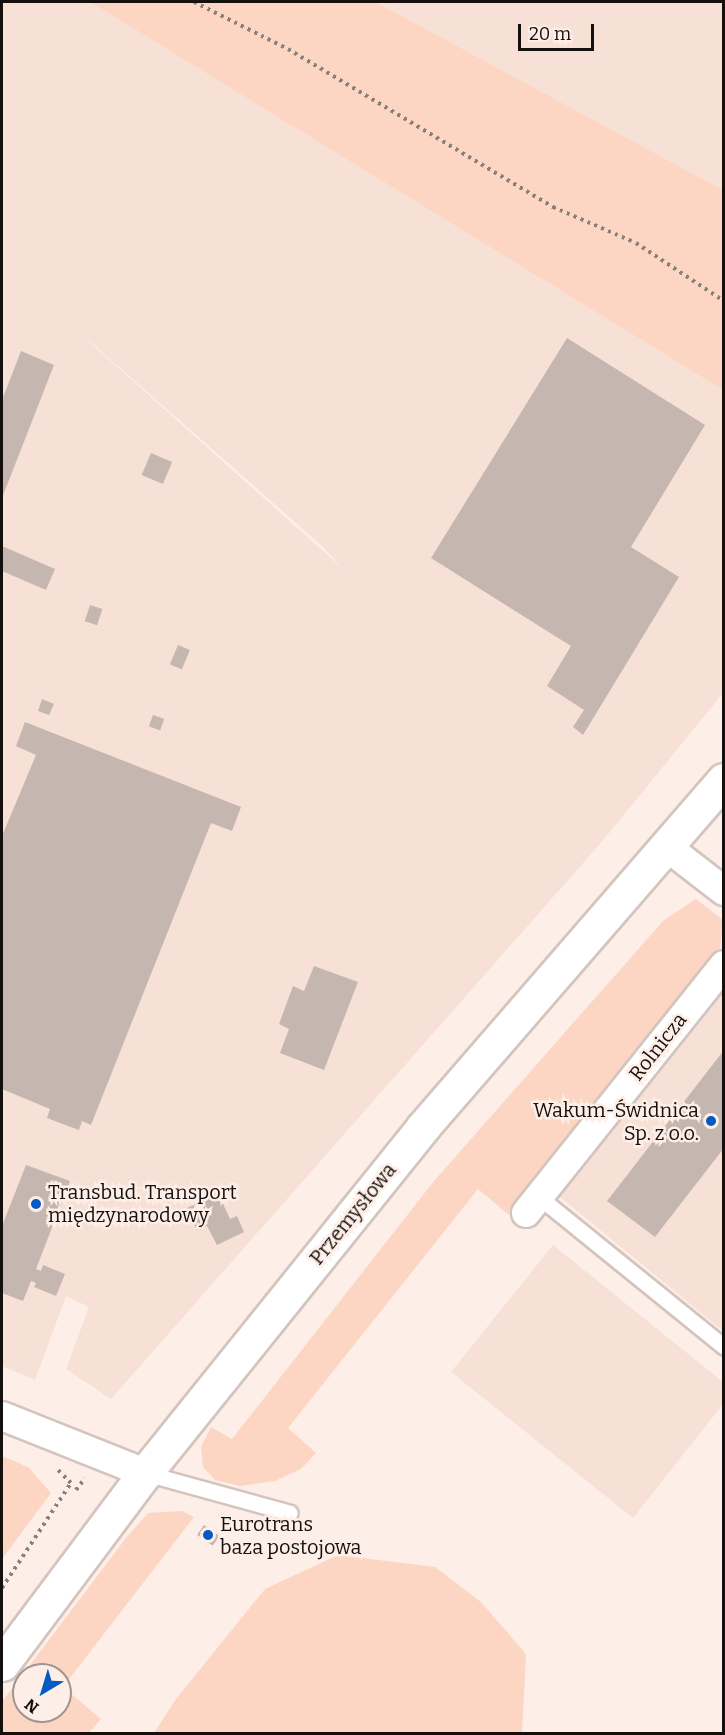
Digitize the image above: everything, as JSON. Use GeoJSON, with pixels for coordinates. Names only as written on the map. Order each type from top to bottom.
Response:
{"type":"FeatureCollection","features":[{"type":"Feature","properties":{"kind":"main road","name":"Przemysłowa"},"geometry":{"type":"LineString","coordinates":[[2,1664],[145,1473],[423,1127],[723,780]]}},
{"type":"Feature","properties":{"kind":"street"},"geometry":{"type":"LineString","coordinates":[[667,847],[723,891]]}},
{"type":"Feature","properties":{"kind":"street","name":"Rolnicza"},"geometry":{"type":"LineString","coordinates":[[533,1205],[723,965]]}},
{"type":"Feature","properties":{"kind":"street"},"geometry":{"type":"LineString","coordinates":[[2,1416],[145,1473]]}},
{"type":"Feature","properties":{"kind":"lane"},"geometry":{"type":"LineString","coordinates":[[533,1205],[723,1347]]}},
{"type":"Feature","properties":{"kind":"lane"},"geometry":{"type":"LineString","coordinates":[[145,1473],[290,1513]]}},
{"type":"Feature","properties":{"kind":"path"},"geometry":{"type":"LineString","coordinates":[[194,2],[288,49],[553,207],[636,243],[723,301]]}},
{"type":"Feature","properties":{"kind":"path"},"geometry":{"type":"LineString","coordinates":[[2,1588],[70,1483]]}},
{"type":"Feature","properties":{"kind":"shaded area"},"geometry":{"type":"Polygon","coordinates":[[[2,2],[90,2],[723,390],[723,693],[605,838],[111,1399],[66,1369],[89,1307],[66,1296],[35,1380],[2,1366],[2,2]],[[86,338],[343,569],[322,546],[86,338]]]}},
{"type":"Feature","properties":{"kind":"shaded area"},"geometry":{"type":"Polygon","coordinates":[[[90,2],[376,2],[723,190],[723,390],[90,2]]]}},
{"type":"Feature","properties":{"kind":"shaded area"},"geometry":{"type":"Polygon","coordinates":[[[376,2],[723,2],[723,190],[376,2]]]}},
{"type":"Feature","properties":{"kind":"shaded area"},"geometry":{"type":"Polygon","coordinates":[[[696,899],[723,920],[720,951],[509,1215],[478,1189],[288,1428],[316,1453],[301,1469],[275,1481],[240,1486],[215,1480],[203,1467],[201,1447],[211,1427],[232,1439],[434,1181],[663,921],[696,899]]]}},
{"type":"Feature","properties":{"kind":"shaded area"},"geometry":{"type":"Polygon","coordinates":[[[723,993],[723,1331],[560,1197],[723,993]]]}},
{"type":"Feature","properties":{"kind":"shaded area"},"geometry":{"type":"Polygon","coordinates":[[[553,1245],[723,1382],[723,1404],[633,1518],[451,1372],[553,1245]]]}},
{"type":"Feature","properties":{"kind":"shaded area"},"geometry":{"type":"Polygon","coordinates":[[[2,1456],[28,1467],[51,1493],[2,1559],[2,1456]]]}},
{"type":"Feature","properties":{"kind":"shaded area"},"geometry":{"type":"Polygon","coordinates":[[[182,1511],[194,1517],[72,1675],[72,1663],[31,1663],[126,1538],[148,1513],[182,1511]]]}},
{"type":"Feature","properties":{"kind":"shaded area"},"geometry":{"type":"Polygon","coordinates":[[[338,1555],[435,1567],[481,1602],[526,1654],[522,1733],[154,1733],[176,1699],[265,1589],[338,1555]]]}},
{"type":"Feature","properties":{"kind":"shaded area"},"geometry":{"type":"Polygon","coordinates":[[[12,1689],[12,1723],[72,1723],[72,1695],[101,1719],[89,1733],[2,1733],[2,1702],[12,1689]]]}},
{"type":"Feature","properties":{"kind":"building"},"geometry":{"type":"Polygon","coordinates":[[[567,338],[705,425],[631,547],[679,577],[583,735],[573,727],[584,710],[547,686],[571,646],[431,558],[567,338]]]}},
{"type":"Feature","properties":{"kind":"building"},"geometry":{"type":"Polygon","coordinates":[[[21,351],[54,365],[2,498],[2,400],[21,351]]]}},
{"type":"Feature","properties":{"kind":"building"},"geometry":{"type":"Polygon","coordinates":[[[151,453],[172,462],[163,484],[142,475],[151,453]]]}},
{"type":"Feature","properties":{"kind":"building"},"geometry":{"type":"Polygon","coordinates":[[[2,546],[55,569],[46,590],[2,571],[2,546]]]}},
{"type":"Feature","properties":{"kind":"building"},"geometry":{"type":"Polygon","coordinates":[[[90,605],[102,609],[97,625],[85,621],[90,605]]]}},
{"type":"Feature","properties":{"kind":"building"},"geometry":{"type":"Polygon","coordinates":[[[178,645],[190,650],[182,669],[170,664],[178,645]]]}},
{"type":"Feature","properties":{"kind":"building"},"geometry":{"type":"Polygon","coordinates":[[[42,699],[54,704],[49,715],[38,711],[42,699]]]}},
{"type":"Feature","properties":{"kind":"building"},"geometry":{"type":"Polygon","coordinates":[[[153,715],[164,719],[160,730],[149,726],[153,715]]]}},
{"type":"Feature","properties":{"kind":"building"},"geometry":{"type":"Polygon","coordinates":[[[25,722],[241,807],[232,831],[211,823],[91,1125],[82,1121],[79,1130],[47,1118],[50,1109],[2,1089],[2,836],[36,755],[16,746],[25,722]]]}},
{"type":"Feature","properties":{"kind":"building"},"geometry":{"type":"Polygon","coordinates":[[[314,966],[358,982],[324,1070],[280,1053],[289,1029],[279,1024],[293,986],[304,991],[314,966]]]}},
{"type":"Feature","properties":{"kind":"building"},"geometry":{"type":"Polygon","coordinates":[[[724,1050],[724,1148],[655,1237],[607,1201],[724,1050]]]}},
{"type":"Feature","properties":{"kind":"building","name":"Transbud. Transport międzynarodowy"},"geometry":{"type":"Polygon","coordinates":[[[26,1165],[70,1181],[36,1269],[41,1271],[43,1265],[65,1274],[56,1296],[34,1287],[36,1283],[31,1281],[23,1301],[2,1293],[2,1226],[26,1165]]]}},
{"type":"Feature","properties":{"kind":"building"},"geometry":{"type":"Polygon","coordinates":[[[218,1193],[230,1219],[237,1216],[244,1232],[217,1245],[207,1226],[197,1230],[187,1208],[218,1193]]]}},
{"type":"Feature","properties":{"kind":"building"},"geometry":{"type":"Polygon","coordinates":[[[204,1525],[220,1536],[213,1546],[197,1535],[204,1525]]]}},
{"type":"Feature","properties":{"kind":"place","name":"Wakum-Świdnica Sp. z o.o."},"geometry":{"type":"Point","coordinates":[711,1121]}},
{"type":"Feature","properties":{"kind":"place","name":"Transbud. Transport międzynarodowy"},"geometry":{"type":"Point","coordinates":[36,1204]}},
{"type":"Feature","properties":{"kind":"place","name":"Eurotrans baza postojowa"},"geometry":{"type":"Point","coordinates":[208,1535]}}]}
